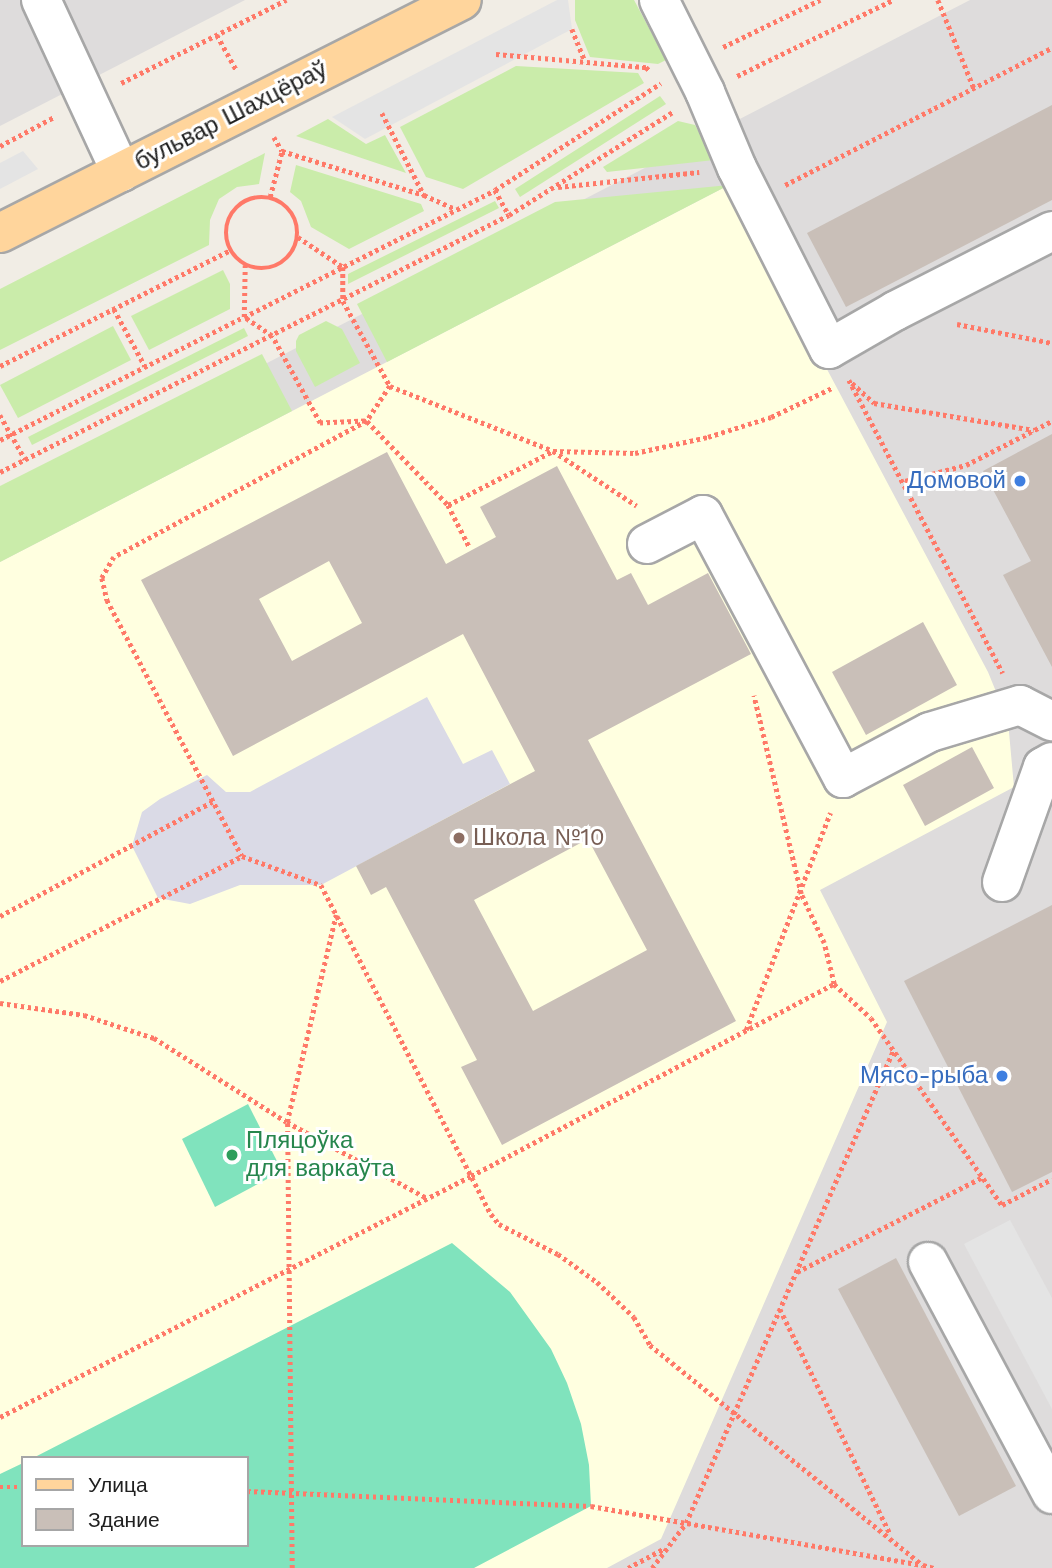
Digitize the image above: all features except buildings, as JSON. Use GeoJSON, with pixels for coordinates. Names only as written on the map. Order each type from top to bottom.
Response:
{"type":"FeatureCollection","features":[{"type":"Feature","properties":{"kind":"main road","name":"бульвар Шахцёраў"},"geometry":{"type":"LineString","coordinates":[[0,233],[444,4]]}},
{"type":"Feature","properties":{"kind":"lane"},"geometry":{"type":"LineString","coordinates":[[41,0],[121,172]]}},
{"type":"Feature","properties":{"kind":"lane"},"geometry":{"type":"LineString","coordinates":[[659,0],[683,84],[737,169],[829,349],[895,311],[1052,231]]}},
{"type":"Feature","properties":{"kind":"lane"},"geometry":{"type":"LineString","coordinates":[[660,537],[703,515],[843,778],[930,732],[1020,705],[1052,721]]}},
{"type":"Feature","properties":{"kind":"lane"},"geometry":{"type":"LineString","coordinates":[[1002,882],[1043,767],[1052,762]]}},
{"type":"Feature","properties":{"kind":"lane"},"geometry":{"type":"LineString","coordinates":[[928,1262],[1052,1494]]}},
{"type":"Feature","properties":{"kind":"path"},"geometry":{"type":"LineString","coordinates":[[0,146],[286,0]]}},
{"type":"Feature","properties":{"kind":"path"},"geometry":{"type":"LineString","coordinates":[[0,440],[495,190],[683,84],[820,0]]}},
{"type":"Feature","properties":{"kind":"path"},"geometry":{"type":"LineString","coordinates":[[667,91],[893,0]]}},
{"type":"Feature","properties":{"kind":"path"},"geometry":{"type":"LineString","coordinates":[[937,0],[974,88]]}},
{"type":"Feature","properties":{"kind":"path"},"geometry":{"type":"LineString","coordinates":[[572,29],[585,62]]}},
{"type":"Feature","properties":{"kind":"path"},"geometry":{"type":"LineString","coordinates":[[782,187],[1052,48]]}},
{"type":"Feature","properties":{"kind":"path"},"geometry":{"type":"LineString","coordinates":[[496,54],[646,67],[683,84]]}},
{"type":"Feature","properties":{"kind":"path"},"geometry":{"type":"LineString","coordinates":[[0,472],[509,215],[679,108],[683,84]]}},
{"type":"Feature","properties":{"kind":"path"},"geometry":{"type":"LineString","coordinates":[[382,113],[424,195]]}},
{"type":"Feature","properties":{"kind":"path"},"geometry":{"type":"LineString","coordinates":[[270,197],[282,150],[424,195],[456,209]]}},
{"type":"Feature","properties":{"kind":"path"},"geometry":{"type":"LineString","coordinates":[[554,187],[737,169]]}},
{"type":"Feature","properties":{"kind":"path"},"geometry":{"type":"LineString","coordinates":[[495,190],[509,215]]}},
{"type":"Feature","properties":{"kind":"path"},"geometry":{"type":"LineString","coordinates":[[270,197],[293,214],[298,224],[298,237],[291,256],[277,266],[257,269],[245,265],[229,251],[226,233],[228,220],[234,209],[246,200],[270,197]]}},
{"type":"Feature","properties":{"kind":"path"},"geometry":{"type":"LineString","coordinates":[[298,237],[342,267]]}},
{"type":"Feature","properties":{"kind":"path"},"geometry":{"type":"LineString","coordinates":[[0,366],[229,251]]}},
{"type":"Feature","properties":{"kind":"path"},"geometry":{"type":"LineString","coordinates":[[244,317],[245,265]]}},
{"type":"Feature","properties":{"kind":"path"},"geometry":{"type":"LineString","coordinates":[[342,267],[343,301],[390,386],[553,451],[660,537]]}},
{"type":"Feature","properties":{"kind":"path"},"geometry":{"type":"LineString","coordinates":[[114,309],[145,366]]}},
{"type":"Feature","properties":{"kind":"path"},"geometry":{"type":"LineString","coordinates":[[895,311],[1052,344]]}},
{"type":"Feature","properties":{"kind":"path"},"geometry":{"type":"LineString","coordinates":[[244,317],[272,336],[320,423],[367,421],[448,505],[470,548]]}},
{"type":"Feature","properties":{"kind":"path"},"geometry":{"type":"LineString","coordinates":[[847,340],[849,380],[905,481],[1000,666]]}},
{"type":"Feature","properties":{"kind":"path"},"geometry":{"type":"LineString","coordinates":[[849,380],[874,402],[1034,430]]}},
{"type":"Feature","properties":{"kind":"path"},"geometry":{"type":"LineString","coordinates":[[448,505],[553,451],[635,453],[708,437],[771,417],[849,380]]}},
{"type":"Feature","properties":{"kind":"path"},"geometry":{"type":"LineString","coordinates":[[390,386],[367,421],[114,557],[102,578],[107,600],[242,856],[321,885],[471,1176],[499,1224],[558,1254],[597,1282],[634,1317],[650,1345],[923,1565]]}},
{"type":"Feature","properties":{"kind":"path"},"geometry":{"type":"LineString","coordinates":[[0,415],[25,459]]}},
{"type":"Feature","properties":{"kind":"path"},"geometry":{"type":"LineString","coordinates":[[905,481],[966,465],[1052,421]]}},
{"type":"Feature","properties":{"kind":"path"},"geometry":{"type":"LineString","coordinates":[[751,683],[801,894],[824,943],[834,984],[871,1018],[1002,1205],[1052,1179]]}},
{"type":"Feature","properties":{"kind":"path"},"geometry":{"type":"LineString","coordinates":[[745,1031],[801,894],[843,778]]}},
{"type":"Feature","properties":{"kind":"path"},"geometry":{"type":"LineString","coordinates":[[0,916],[212,802]]}},
{"type":"Feature","properties":{"kind":"path"},"geometry":{"type":"LineString","coordinates":[[0,981],[242,856]]}},
{"type":"Feature","properties":{"kind":"path"},"geometry":{"type":"LineString","coordinates":[[292,1568],[287,1122],[337,915]]}},
{"type":"Feature","properties":{"kind":"path"},"geometry":{"type":"LineString","coordinates":[[0,1417],[471,1176],[834,984]]}},
{"type":"Feature","properties":{"kind":"path"},"geometry":{"type":"LineString","coordinates":[[0,1003],[84,1015],[153,1038],[287,1122],[427,1198]]}},
{"type":"Feature","properties":{"kind":"path"},"geometry":{"type":"LineString","coordinates":[[652,1568],[687,1523],[893,1051]]}},
{"type":"Feature","properties":{"kind":"path"},"geometry":{"type":"LineString","coordinates":[[796,1272],[981,1178]]}},
{"type":"Feature","properties":{"kind":"path"},"geometry":{"type":"LineString","coordinates":[[780,1308],[892,1538]]}},
{"type":"Feature","properties":{"kind":"path"},"geometry":{"type":"LineString","coordinates":[[0,1487],[21,1487]]}},
{"type":"Feature","properties":{"kind":"path"},"geometry":{"type":"LineString","coordinates":[[248,1491],[591,1506],[933,1568]]}},
{"type":"Feature","properties":{"kind":"path"},"geometry":{"type":"LineString","coordinates":[[628,1568],[669,1546]]}},
{"type":"Feature","properties":{"kind":"path"},"geometry":{"type":"LineString","coordinates":[[911,1568],[923,1565]]}},
{"type":"Feature","properties":{"kind":"path"},"geometry":{"type":"LineString","coordinates":[[916,1568],[923,1565]]}},
{"type":"Feature","properties":{"kind":"shaded area"},"geometry":{"type":"Polygon","coordinates":[[[0,0],[245,0],[0,126],[0,0]]]}},
{"type":"Feature","properties":{"kind":"shaded area"},"geometry":{"type":"Polygon","coordinates":[[[557,0],[568,0],[572,29],[365,139],[332,117],[557,0]]]}},
{"type":"Feature","properties":{"kind":"shaded area","name":"Школа №10"},"geometry":{"type":"Polygon","coordinates":[[[970,0],[1052,0],[1052,1568],[0,1568],[0,501],[970,0]]]}},
{"type":"Feature","properties":{"kind":"shaded area"},"geometry":{"type":"Polygon","coordinates":[[[23,151],[38,169],[0,189],[0,163],[23,151]]]}},
{"type":"Feature","properties":{"kind":"shaded area","name":"Школа №10"},"geometry":{"type":"Polygon","coordinates":[[[729,185],[988,672],[1008,721],[1014,787],[820,890],[887,1022],[661,1539],[607,1568],[0,1568],[0,562],[729,185]]]}},
{"type":"Feature","properties":{"kind":"shaded area"},"geometry":{"type":"Polygon","coordinates":[[[427,697],[463,764],[492,750],[510,784],[321,885],[240,885],[190,904],[158,898],[132,846],[142,812],[160,799],[207,775],[226,792],[250,792],[427,697]]]}},
{"type":"Feature","properties":{"kind":"shaded area"},"geometry":{"type":"Polygon","coordinates":[[[1010,1220],[1052,1298],[1052,1409],[964,1244],[1010,1220]]]}},
{"type":"Feature","properties":{"kind":"green space"},"geometry":{"type":"Polygon","coordinates":[[[575,0],[634,0],[666,60],[658,64],[590,57],[575,20],[575,0]]]}},
{"type":"Feature","properties":{"kind":"green space"},"geometry":{"type":"Polygon","coordinates":[[[516,66],[638,73],[644,83],[463,189],[426,177],[400,127],[516,66]]]}},
{"type":"Feature","properties":{"kind":"green space"},"geometry":{"type":"Polygon","coordinates":[[[660,96],[666,104],[520,197],[515,189],[660,96]]]}},
{"type":"Feature","properties":{"kind":"green space"},"geometry":{"type":"Polygon","coordinates":[[[328,119],[366,144],[385,135],[406,173],[296,136],[328,119]]]}},
{"type":"Feature","properties":{"kind":"green space"},"geometry":{"type":"Polygon","coordinates":[[[678,121],[695,125],[714,160],[607,172],[603,167],[678,121]]]}},
{"type":"Feature","properties":{"kind":"green space"},"geometry":{"type":"Polygon","coordinates":[[[265,153],[259,184],[237,187],[219,199],[210,220],[209,245],[0,350],[0,289],[265,153]]]}},
{"type":"Feature","properties":{"kind":"green space"},"geometry":{"type":"Polygon","coordinates":[[[296,165],[421,204],[424,211],[349,249],[311,227],[301,201],[290,192],[296,165]]]}},
{"type":"Feature","properties":{"kind":"green space"},"geometry":{"type":"Polygon","coordinates":[[[729,185],[387,362],[357,304],[555,202],[729,185]]]}},
{"type":"Feature","properties":{"kind":"green space"},"geometry":{"type":"Polygon","coordinates":[[[495,201],[499,208],[348,284],[348,274],[495,201]]]}},
{"type":"Feature","properties":{"kind":"green space"},"geometry":{"type":"Polygon","coordinates":[[[223,270],[230,284],[230,309],[149,350],[131,316],[223,270]]]}},
{"type":"Feature","properties":{"kind":"green space"},"geometry":{"type":"Polygon","coordinates":[[[326,321],[342,329],[360,363],[315,387],[296,351],[296,341],[299,335],[326,321]]]}},
{"type":"Feature","properties":{"kind":"green space"},"geometry":{"type":"Polygon","coordinates":[[[113,326],[131,360],[18,418],[0,385],[113,326]]]}},
{"type":"Feature","properties":{"kind":"green space"},"geometry":{"type":"Polygon","coordinates":[[[244,328],[248,336],[32,445],[28,437],[244,328]]]}},
{"type":"Feature","properties":{"kind":"green space"},"geometry":{"type":"Polygon","coordinates":[[[262,354],[292,411],[0,562],[0,486],[262,354]]]}},
{"type":"Feature","properties":{"kind":"green space","name":"Пляцоўка для варкаўта"},"geometry":{"type":"Polygon","coordinates":[[[248,1104],[282,1171],[215,1207],[182,1139],[248,1104]]]}},
{"type":"Feature","properties":{"kind":"green space"},"geometry":{"type":"Polygon","coordinates":[[[452,1243],[510,1292],[551,1349],[567,1383],[581,1424],[589,1465],[591,1506],[474,1568],[0,1568],[0,1474],[21,1464],[21,1547],[248,1547],[248,1456],[37,1456],[452,1243]]]}},
{"type":"Feature","properties":{"kind":"place","name":"Домовой"},"geometry":{"type":"Point","coordinates":[1020,481]}},
{"type":"Feature","properties":{"kind":"place","name":"Школа №10"},"geometry":{"type":"Point","coordinates":[459,838]}},
{"type":"Feature","properties":{"kind":"place","name":"Мясо-рыба"},"geometry":{"type":"Point","coordinates":[1002,1076]}},
{"type":"Feature","properties":{"kind":"place","name":"Пляцоўка для варкаўта"},"geometry":{"type":"Point","coordinates":[232,1155]}}]}
